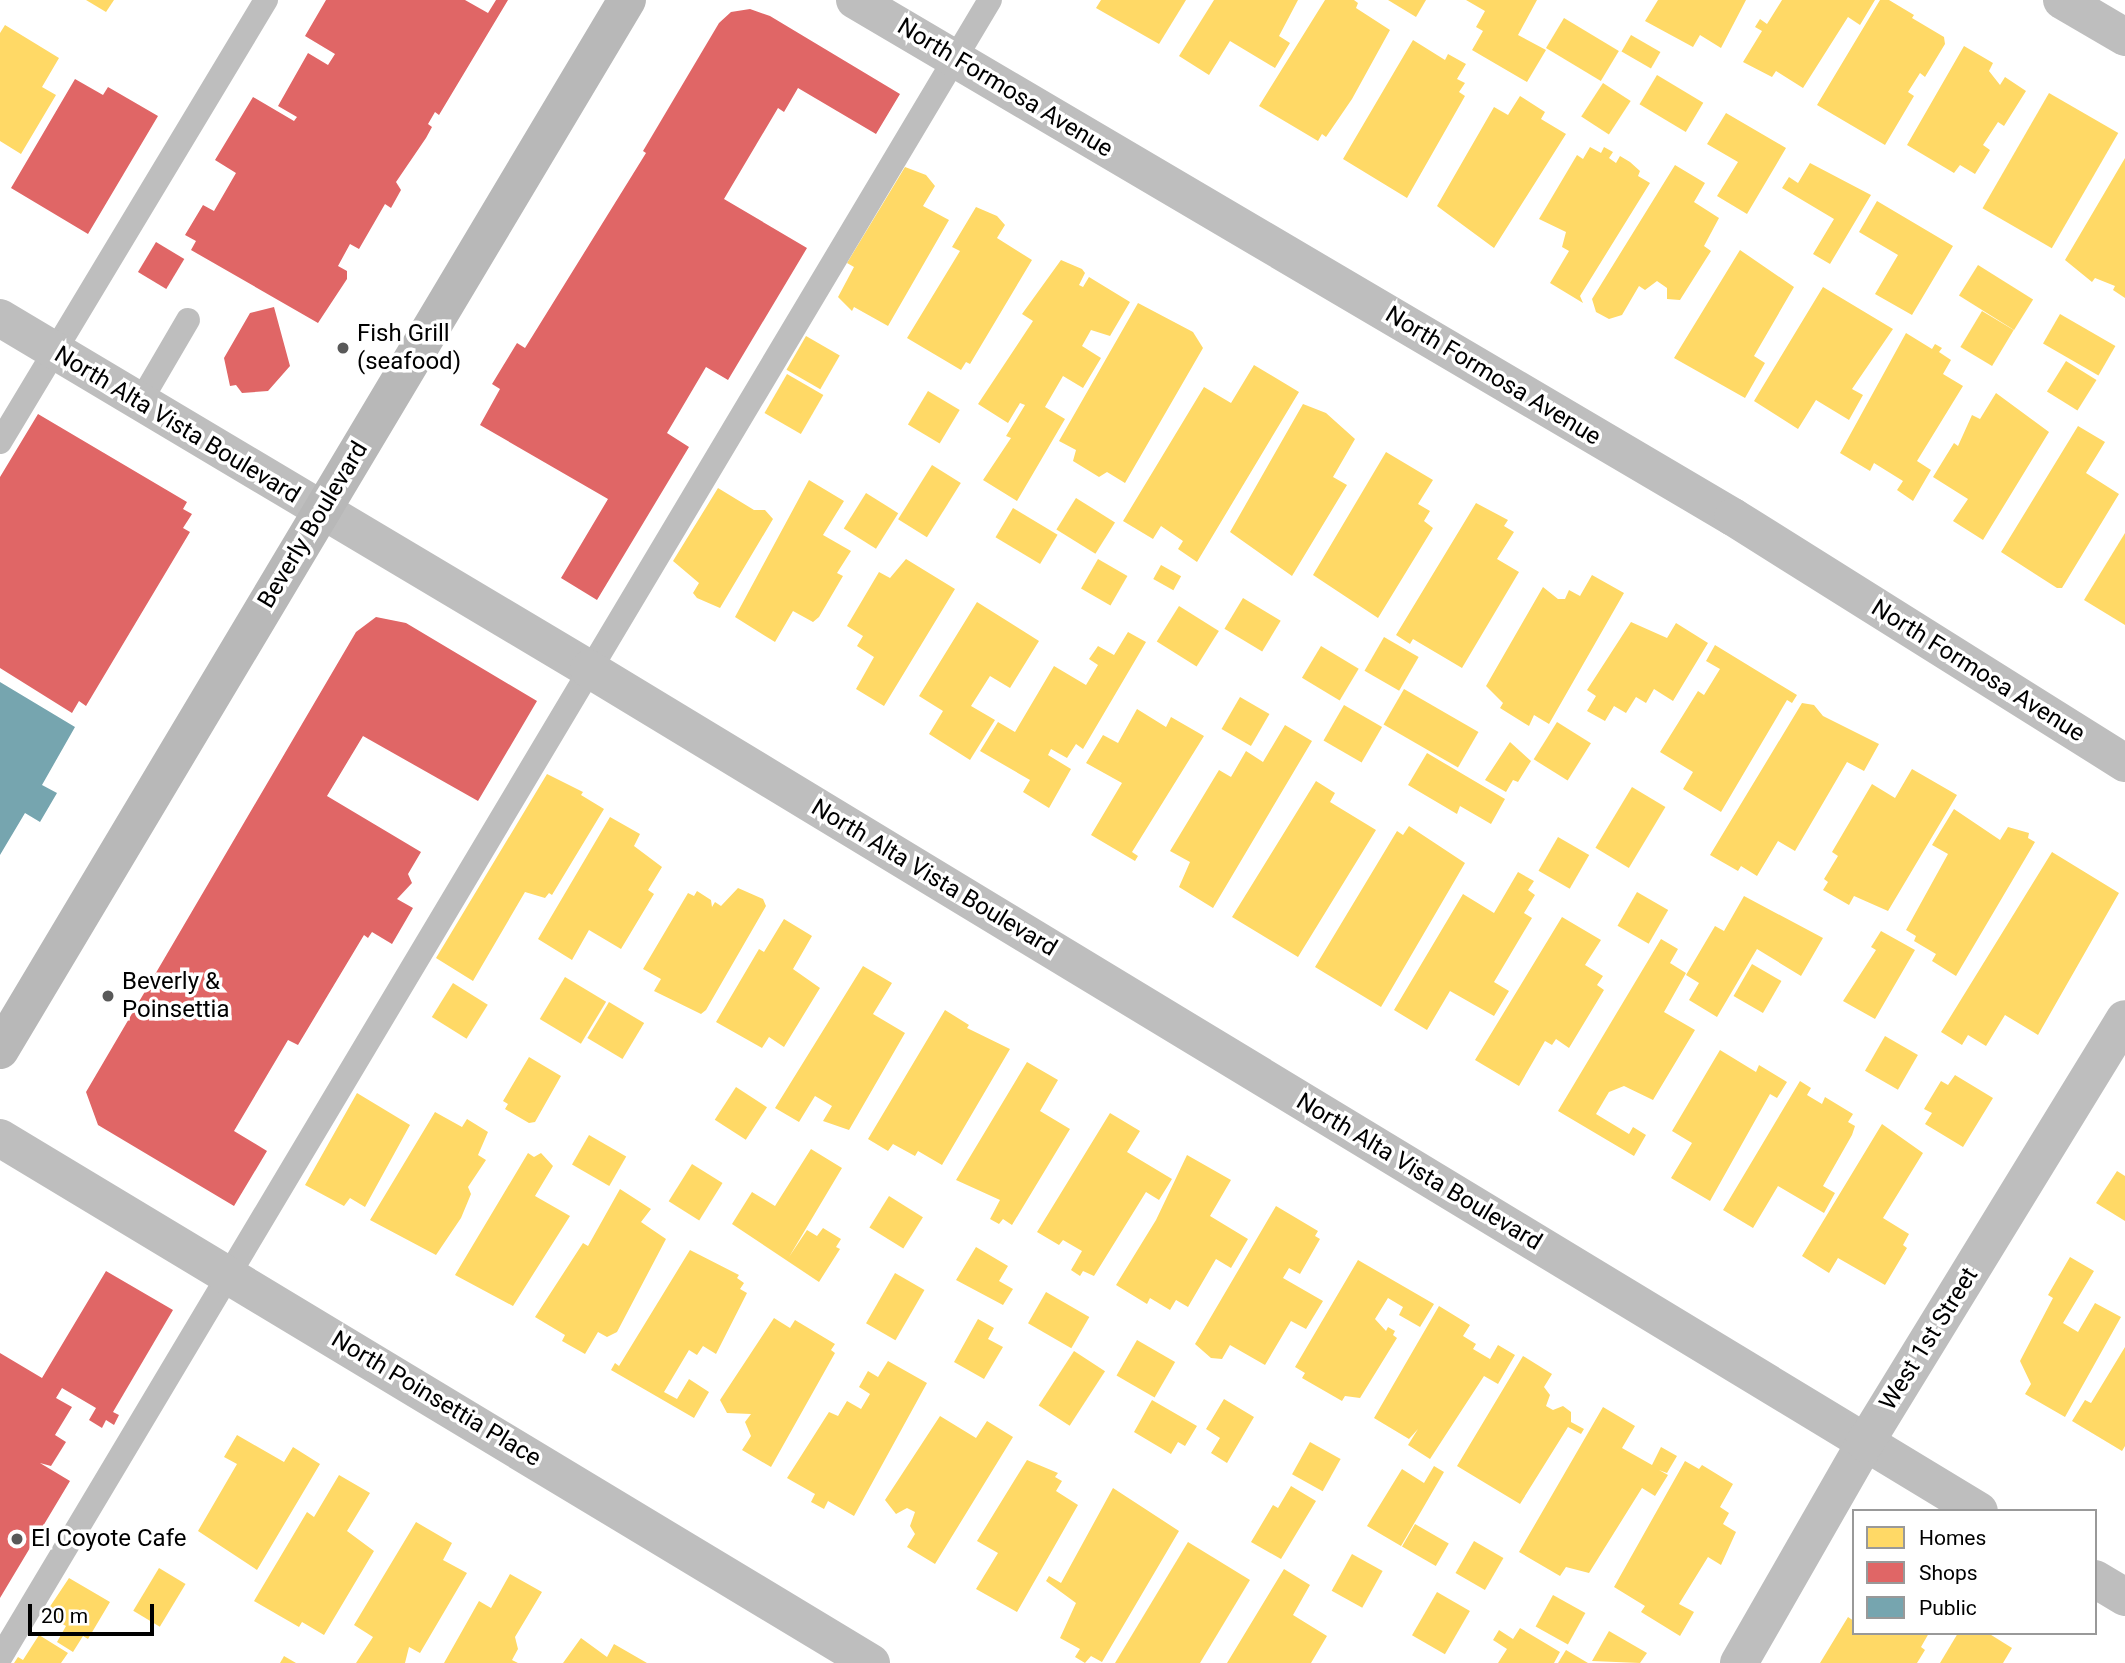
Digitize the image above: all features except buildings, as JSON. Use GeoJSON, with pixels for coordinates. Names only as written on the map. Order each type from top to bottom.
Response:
{"type":"FeatureCollection","features":[{"type":"Feature","properties":{"kind":"main road","name":"Beverly Boulevard"},"geometry":{"type":"LineString","coordinates":[[0,1050],[627,0]]}},
{"type":"Feature","properties":{"kind":"street","name":"North Formosa Avenue"},"geometry":{"type":"LineString","coordinates":[[855,0],[1733,517],[2125,763]]}},
{"type":"Feature","properties":{"kind":"street"},"geometry":{"type":"LineString","coordinates":[[2062,0],[2125,37]]}},
{"type":"Feature","properties":{"kind":"street","name":"North Alta Vista Boulevard"},"geometry":{"type":"LineString","coordinates":[[0,318],[589,669],[1976,1509]]}},
{"type":"Feature","properties":{"kind":"street","name":"West 1st Street"},"geometry":{"type":"LineString","coordinates":[[1739,1663],[1865,1443],[2125,1019]]}},
{"type":"Feature","properties":{"kind":"street","name":"North Poinsettia Place"},"geometry":{"type":"LineString","coordinates":[[0,1138],[871,1663]]}},
{"type":"Feature","properties":{"kind":"street"},"geometry":{"type":"LineString","coordinates":[[2097,1580],[2125,1597]]}},
{"type":"Feature","properties":{"kind":"lane"},"geometry":{"type":"LineString","coordinates":[[0,442],[265,0]]}},
{"type":"Feature","properties":{"kind":"lane"},"geometry":{"type":"LineString","coordinates":[[0,1658],[990,0]]}},
{"type":"Feature","properties":{"kind":"lane"},"geometry":{"type":"LineString","coordinates":[[141,402],[188,320]]}},
{"type":"Feature","properties":{"kind":"place","name":"Fish Grill (seafood)"},"geometry":{"type":"Point","coordinates":[343,348]}},
{"type":"Feature","properties":{"kind":"place","name":"Beverly & Poinsettia"},"geometry":{"type":"Point","coordinates":[108,996]}},
{"type":"Feature","properties":{"kind":"place","name":"El Coyote Cafe"},"geometry":{"type":"Point","coordinates":[17,1539]}}]}
